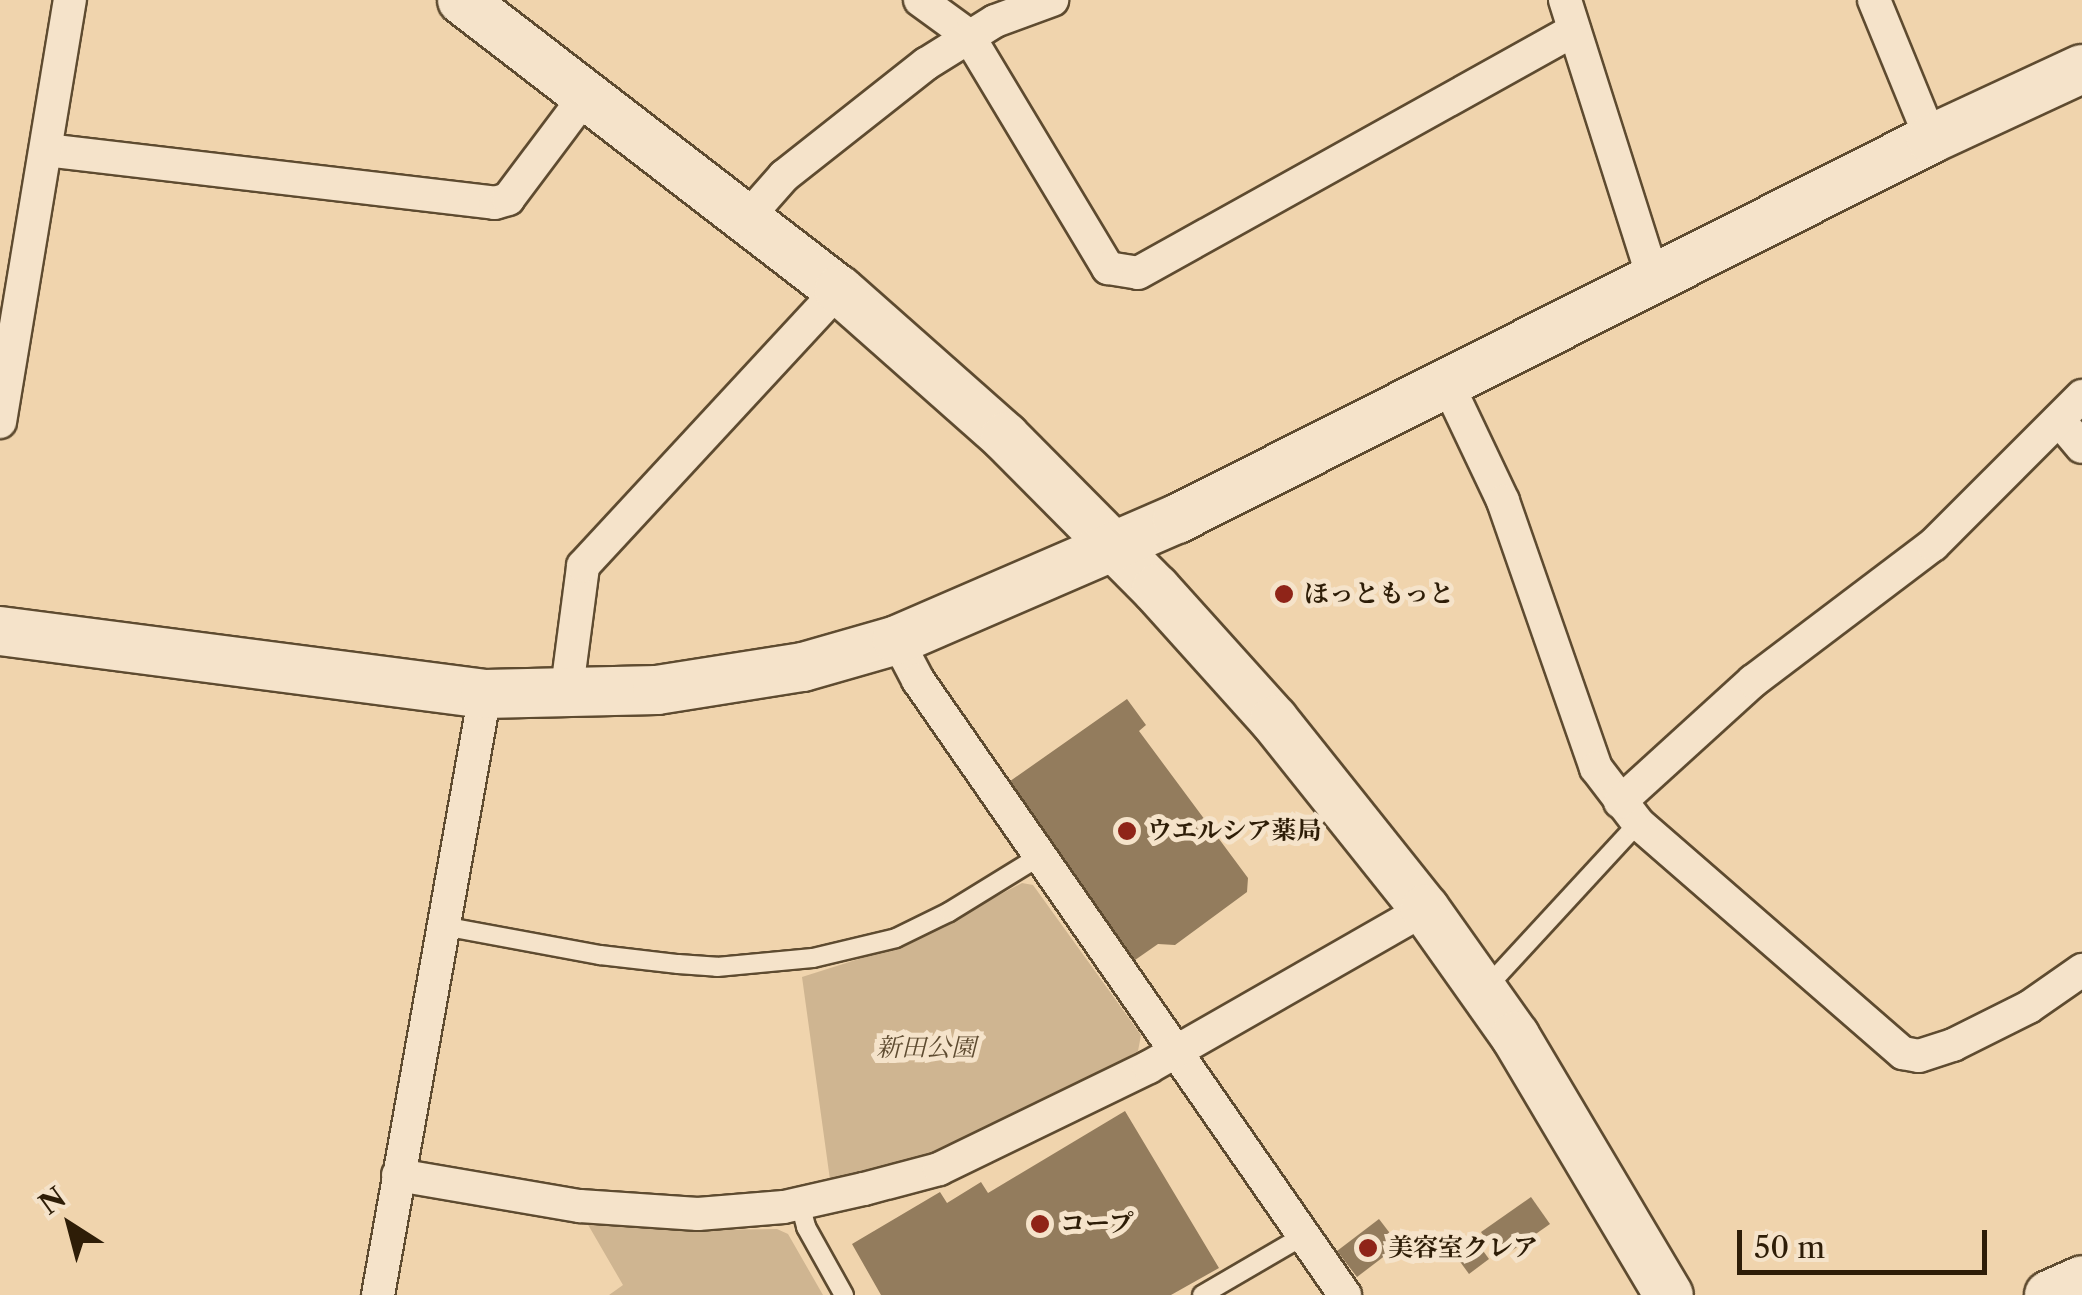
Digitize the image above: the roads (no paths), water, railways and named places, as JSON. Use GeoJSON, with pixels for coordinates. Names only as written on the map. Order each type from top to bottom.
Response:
{"type":"FeatureCollection","features":[{"type":"Feature","properties":{"kind":"street"},"geometry":{"type":"LineString","coordinates":[[0,422],[70,0]]}},
{"type":"Feature","properties":{"kind":"street"},"geometry":{"type":"LineString","coordinates":[[462,0],[839,290],[1005,437],[1114,546],[1274,720],[1425,909],[1515,1036],[1669,1295]]}},
{"type":"Feature","properties":{"kind":"street"},"geometry":{"type":"LineString","coordinates":[[920,0],[968,35],[1108,268],[1138,273],[1570,15],[1653,278]]}},
{"type":"Feature","properties":{"kind":"street"},"geometry":{"type":"LineString","coordinates":[[747,218],[784,176],[968,35],[1052,0]]}},
{"type":"Feature","properties":{"kind":"street"},"geometry":{"type":"LineString","coordinates":[[1874,0],[1930,138]]}},
{"type":"Feature","properties":{"kind":"street"},"geometry":{"type":"LineString","coordinates":[[0,631],[485,694],[566,696],[721,683],[803,667],[897,640],[1114,546],[1448,385],[1930,138],[2082,69]]}},
{"type":"Feature","properties":{"kind":"street"},"geometry":{"type":"LineString","coordinates":[[46,150],[495,203],[508,199],[586,95]]}},
{"type":"Feature","properties":{"kind":"street"},"geometry":{"type":"LineString","coordinates":[[566,696],[582,566],[839,290]]}},
{"type":"Feature","properties":{"kind":"street"},"geometry":{"type":"LineString","coordinates":[[1448,385],[1503,500],[1589,750],[1629,813],[1903,1053],[1919,1056],[1953,1045],[2029,1006],[2082,970]]}},
{"type":"Feature","properties":{"kind":"street"},"geometry":{"type":"LineString","coordinates":[[1629,813],[1754,681],[1933,544],[2082,396]]}},
{"type":"Feature","properties":{"kind":"street"},"geometry":{"type":"LineString","coordinates":[[2059,420],[2082,446]]}},
{"type":"Feature","properties":{"kind":"street"},"geometry":{"type":"LineString","coordinates":[[897,640],[918,680],[1344,1295]]}},
{"type":"Feature","properties":{"kind":"street"},"geometry":{"type":"LineString","coordinates":[[378,1295],[485,694]]}},
{"type":"Feature","properties":{"kind":"street"},"geometry":{"type":"LineString","coordinates":[[398,1175],[599,1207],[698,1214],[800,1204],[939,1169],[1174,1051],[1425,909]]}},
{"type":"Feature","properties":{"kind":"street"},"geometry":{"type":"LineString","coordinates":[[2049,1295],[2082,1280]]}},
{"type":"Feature","properties":{"kind":"lane"},"geometry":{"type":"LineString","coordinates":[[1483,991],[1629,813]]}},
{"type":"Feature","properties":{"kind":"lane"},"geometry":{"type":"LineString","coordinates":[[443,926],[600,955],[678,964],[717,966],[812,958],[896,938],[949,912],[1040,856]]}},
{"type":"Feature","properties":{"kind":"lane"},"geometry":{"type":"LineString","coordinates":[[800,1204],[806,1227],[844,1295]]}},
{"type":"Feature","properties":{"kind":"lane"},"geometry":{"type":"LineString","coordinates":[[1202,1295],[1304,1236]]}},
{"type":"Feature","properties":{"kind":"place","name":"ほっともっと"},"geometry":{"type":"Point","coordinates":[1284,594]}},
{"type":"Feature","properties":{"kind":"place","name":"ウエルシア薬局"},"geometry":{"type":"Point","coordinates":[1127,831]}},
{"type":"Feature","properties":{"kind":"place","name":"コープ"},"geometry":{"type":"Point","coordinates":[1040,1224]}},
{"type":"Feature","properties":{"kind":"place","name":"美容室クレア"},"geometry":{"type":"Point","coordinates":[1368,1248]}},
{"type":"Feature","properties":{"kind":"park label","name":"新田公園"},"geometry":{"type":"Point","coordinates":[926,1048]}}]}
